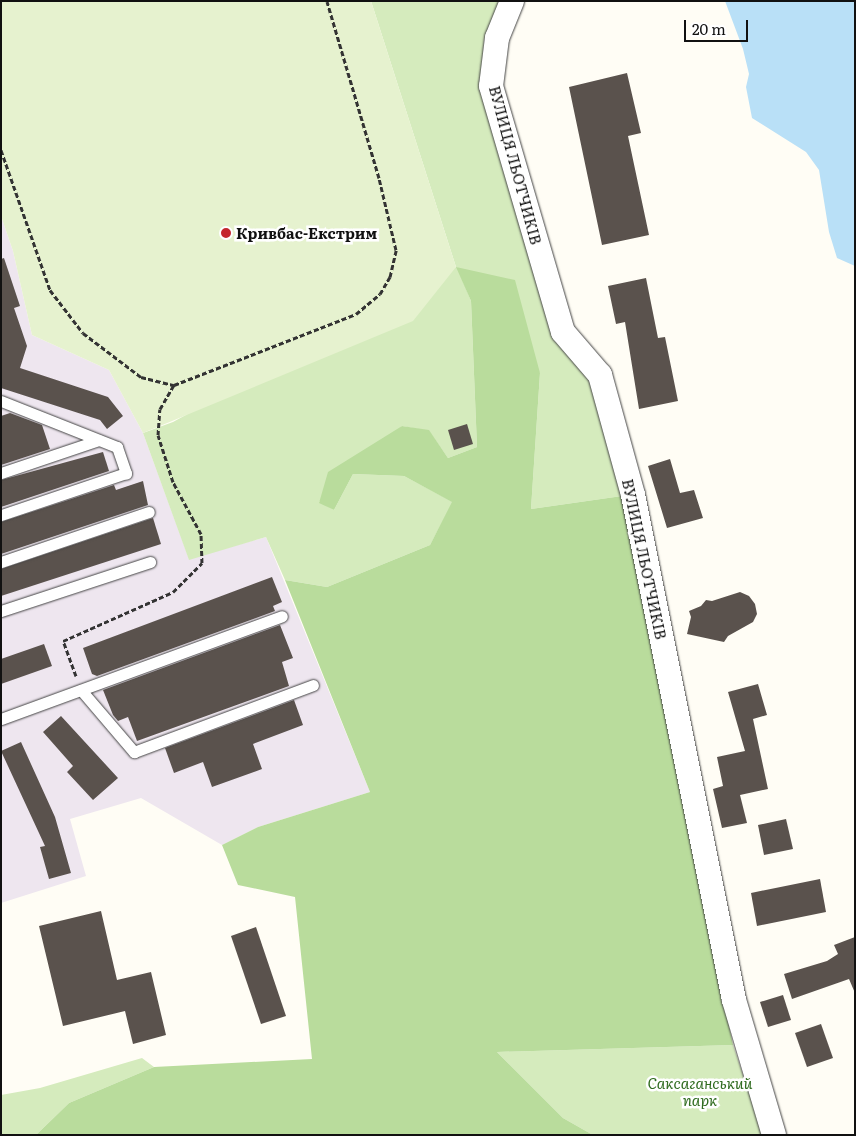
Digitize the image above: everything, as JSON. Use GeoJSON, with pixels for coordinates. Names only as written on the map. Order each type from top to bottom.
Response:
{"type":"FeatureCollection","features":[{"type":"Feature","properties":{"kind":"street","name":"ВУЛИЦЯ ЛЬОТЧИКІВ"},"geometry":{"type":"LineString","coordinates":[[512,1],[496,38],[492,86],[563,332],[600,375],[633,495],[734,1000],[774,1135]]}},
{"type":"Feature","properties":{"kind":"lane"},"geometry":{"type":"LineString","coordinates":[[1,401],[117,447],[126,473],[1,515]]}},
{"type":"Feature","properties":{"kind":"lane"},"geometry":{"type":"LineString","coordinates":[[1,473],[99,440]]}},
{"type":"Feature","properties":{"kind":"lane"},"geometry":{"type":"LineString","coordinates":[[1,562],[149,512]]}},
{"type":"Feature","properties":{"kind":"lane"},"geometry":{"type":"LineString","coordinates":[[1,611],[150,562]]}},
{"type":"Feature","properties":{"kind":"lane"},"geometry":{"type":"LineString","coordinates":[[1,719],[282,616]]}},
{"type":"Feature","properties":{"kind":"lane"},"geometry":{"type":"LineString","coordinates":[[81,690],[134,752],[313,685]]}},
{"type":"Feature","properties":{"kind":"path"},"geometry":{"type":"LineString","coordinates":[[1,150],[50,290],[82,333],[141,377],[174,385],[356,314],[380,294],[390,277],[396,250],[379,178],[327,1]]}},
{"type":"Feature","properties":{"kind":"path"},"geometry":{"type":"LineString","coordinates":[[81,690],[63,641],[173,592],[202,563],[201,534],[173,482],[158,435],[160,409],[174,385]]}},
{"type":"Feature","properties":{"kind":"shaded area"},"geometry":{"type":"Polygon","coordinates":[[[1,216],[13,251],[32,335],[109,370],[143,433],[189,559],[266,537],[370,792],[258,827],[222,845],[141,798],[70,819],[86,876],[1,903],[1,216]]]}},
{"type":"Feature","properties":{"kind":"green space","name":"Кривбас-Екстрим"},"geometry":{"type":"Polygon","coordinates":[[[1,1],[371,1],[456,267],[413,321],[143,433],[109,370],[32,335],[13,251],[1,216],[1,1]]]}},
{"type":"Feature","properties":{"kind":"green space"},"geometry":{"type":"Polygon","coordinates":[[[371,1],[529,1],[496,10],[484,39],[481,88],[551,334],[593,381],[622,496],[531,509],[540,373],[457,267],[471,301],[477,447],[448,458],[429,431],[402,426],[319,502],[334,510],[353,474],[404,476],[453,502],[430,545],[327,587],[285,580],[266,537],[189,560],[143,433],[173,422],[456,267],[371,1]]]}},
{"type":"Feature","properties":{"kind":"green space"},"geometry":{"type":"Polygon","coordinates":[[[456,267],[515,280],[540,373],[531,509],[622,496],[733,1045],[497,1052],[563,1118],[593,1135],[36,1135],[69,1103],[154,1067],[312,1059],[295,897],[238,885],[222,845],[258,827],[370,792],[285,580],[327,587],[430,545],[452,502],[404,476],[353,474],[334,510],[319,503],[328,472],[402,426],[429,430],[448,458],[477,447],[471,301],[456,267]]]}},
{"type":"Feature","properties":{"kind":"green space","name":"Саксаганський парк"},"geometry":{"type":"Polygon","coordinates":[[[733,1045],[763,1135],[593,1135],[563,1118],[497,1052],[733,1045]]]}},
{"type":"Feature","properties":{"kind":"green space"},"geometry":{"type":"Polygon","coordinates":[[[142,1058],[154,1067],[69,1103],[36,1135],[1,1135],[1,1095],[40,1088],[142,1058]]]}},
{"type":"Feature","properties":{"kind":"water"},"geometry":{"type":"Polygon","coordinates":[[[725,1],[855,1],[855,266],[837,258],[829,232],[819,170],[806,152],[752,118],[746,87],[749,74],[743,49],[725,1]]]}},
{"type":"Feature","properties":{"kind":"building"},"geometry":{"type":"Polygon","coordinates":[[[627,73],[641,133],[628,136],[649,235],[602,245],[569,87],[627,73]]]}},
{"type":"Feature","properties":{"kind":"building"},"geometry":{"type":"Polygon","coordinates":[[[4,258],[20,306],[14,308],[27,346],[20,368],[108,397],[123,416],[107,429],[100,420],[1,388],[1,259],[4,258]]]}},
{"type":"Feature","properties":{"kind":"building"},"geometry":{"type":"Polygon","coordinates":[[[646,278],[658,338],[665,337],[678,401],[639,409],[625,322],[616,324],[608,286],[646,278]]]}},
{"type":"Feature","properties":{"kind":"building"},"geometry":{"type":"Polygon","coordinates":[[[10,413],[42,425],[50,449],[1,465],[1,416],[10,413]]]}},
{"type":"Feature","properties":{"kind":"building"},"geometry":{"type":"Polygon","coordinates":[[[467,424],[473,444],[454,450],[448,430],[467,424]]]}},
{"type":"Feature","properties":{"kind":"building"},"geometry":{"type":"Polygon","coordinates":[[[103,452],[109,471],[1,507],[1,480],[103,452]]]}},
{"type":"Feature","properties":{"kind":"building"},"geometry":{"type":"Polygon","coordinates":[[[670,459],[680,493],[694,490],[703,518],[667,528],[648,466],[670,459]]]}},
{"type":"Feature","properties":{"kind":"building"},"geometry":{"type":"Polygon","coordinates":[[[143,481],[148,505],[1,554],[1,522],[114,485],[116,490],[143,481]]]}},
{"type":"Feature","properties":{"kind":"building"},"geometry":{"type":"Polygon","coordinates":[[[153,518],[161,544],[1,596],[1,569],[153,518]]]}},
{"type":"Feature","properties":{"kind":"building"},"geometry":{"type":"Polygon","coordinates":[[[272,577],[282,602],[273,606],[275,611],[97,676],[92,674],[83,648],[272,577]]]}},
{"type":"Feature","properties":{"kind":"building"},"geometry":{"type":"Polygon","coordinates":[[[740,592],[749,596],[755,604],[757,614],[753,622],[728,636],[724,642],[687,634],[691,617],[689,611],[701,606],[706,600],[712,601],[740,592]]]}},
{"type":"Feature","properties":{"kind":"building"},"geometry":{"type":"Polygon","coordinates":[[[280,625],[293,658],[282,662],[289,686],[137,741],[128,717],[118,721],[113,715],[103,690],[280,625]]]}},
{"type":"Feature","properties":{"kind":"building"},"geometry":{"type":"Polygon","coordinates":[[[44,644],[52,666],[1,684],[1,659],[44,644]]]}},
{"type":"Feature","properties":{"kind":"building"},"geometry":{"type":"Polygon","coordinates":[[[758,684],[767,715],[753,719],[768,789],[740,795],[747,823],[722,828],[713,789],[723,786],[717,757],[745,751],[728,692],[758,684]]]}},
{"type":"Feature","properties":{"kind":"building"},"geometry":{"type":"Polygon","coordinates":[[[294,700],[303,725],[253,744],[262,769],[212,787],[203,762],[174,773],[165,748],[294,700]]]}},
{"type":"Feature","properties":{"kind":"building"},"geometry":{"type":"Polygon","coordinates":[[[61,716],[118,778],[93,800],[67,772],[73,766],[43,732],[61,716]]]}},
{"type":"Feature","properties":{"kind":"building"},"geometry":{"type":"Polygon","coordinates":[[[21,742],[55,817],[71,873],[49,879],[40,847],[45,846],[1,751],[21,742]]]}},
{"type":"Feature","properties":{"kind":"building"},"geometry":{"type":"Polygon","coordinates":[[[786,819],[793,849],[764,855],[758,825],[786,819]]]}},
{"type":"Feature","properties":{"kind":"building"},"geometry":{"type":"Polygon","coordinates":[[[820,879],[826,912],[757,926],[751,893],[820,879]]]}},
{"type":"Feature","properties":{"kind":"building"},"geometry":{"type":"Polygon","coordinates":[[[101,911],[117,980],[151,972],[166,1035],[133,1044],[125,1011],[63,1026],[39,926],[101,911]]]}},
{"type":"Feature","properties":{"kind":"building"},"geometry":{"type":"Polygon","coordinates":[[[256,927],[286,1016],[261,1024],[231,936],[256,927]]]}},
{"type":"Feature","properties":{"kind":"building"},"geometry":{"type":"Polygon","coordinates":[[[855,937],[855,993],[849,979],[792,999],[784,974],[827,961],[838,954],[834,945],[855,937]]]}},
{"type":"Feature","properties":{"kind":"building"},"geometry":{"type":"Polygon","coordinates":[[[783,995],[791,1020],[768,1027],[760,1002],[783,995]]]}},
{"type":"Feature","properties":{"kind":"building"},"geometry":{"type":"Polygon","coordinates":[[[821,1024],[833,1058],[807,1067],[795,1033],[821,1024]]]}},
{"type":"Feature","properties":{"kind":"place","name":"Кривбас-Екстрим"},"geometry":{"type":"Point","coordinates":[226,233]}}]}
